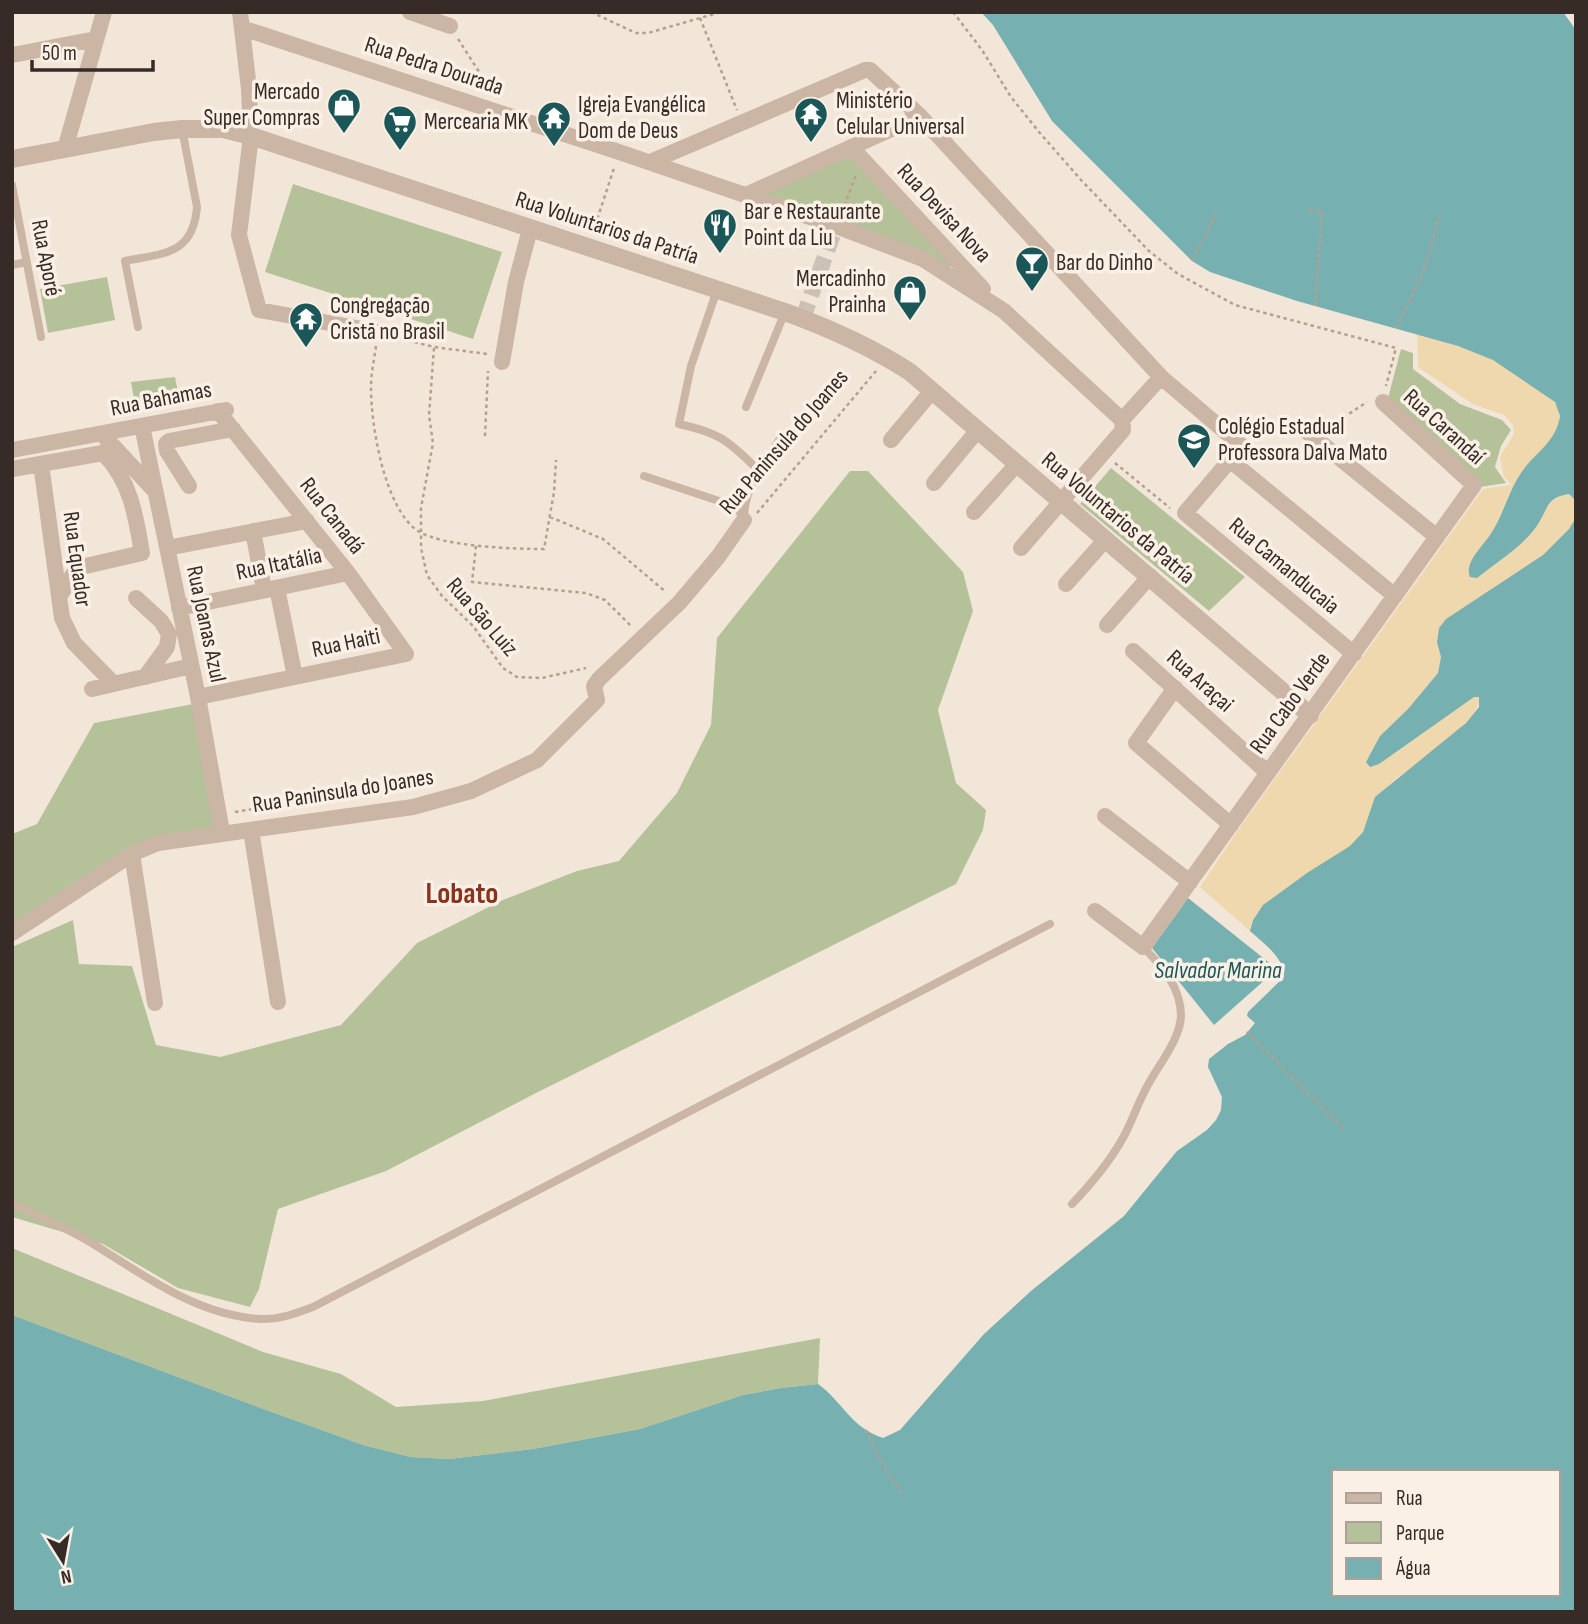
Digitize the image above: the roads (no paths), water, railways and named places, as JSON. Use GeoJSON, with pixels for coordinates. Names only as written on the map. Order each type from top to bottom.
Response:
{"type":"FeatureCollection","features":[{"type":"Feature","properties":{"kind":"street"},"geometry":{"type":"LineString","coordinates":[[65,149],[104,12]]}},
{"type":"Feature","properties":{"kind":"street"},"geometry":{"type":"LineString","coordinates":[[410,12],[450,26]]}},
{"type":"Feature","properties":{"kind":"street"},"geometry":{"type":"LineString","coordinates":[[241,20],[251,136],[239,235],[259,310],[378,332]]}},
{"type":"Feature","properties":{"kind":"street","name":"Rua Pedra Dourada"},"geometry":{"type":"LineString","coordinates":[[241,20],[836,226],[923,259],[1004,311],[1122,420]]}},
{"type":"Feature","properties":{"kind":"street"},"geometry":{"type":"LineString","coordinates":[[12,55],[96,39]]}},
{"type":"Feature","properties":{"kind":"street"},"geometry":{"type":"LineString","coordinates":[[650,162],[868,69],[920,116],[1161,377],[1242,446],[1231,461],[1395,596]]}},
{"type":"Feature","properties":{"kind":"street"},"geometry":{"type":"LineString","coordinates":[[746,195],[856,153],[920,116]]}},
{"type":"Feature","properties":{"kind":"street","name":"Rua Voluntarios da Patría"},"geometry":{"type":"LineString","coordinates":[[12,159],[182,129],[223,129],[785,312],[838,332],[887,357],[932,391],[1310,715]]}},
{"type":"Feature","properties":{"kind":"street","name":"Rua Devisa Nova"},"geometry":{"type":"LineString","coordinates":[[856,153],[1004,311]]}},
{"type":"Feature","properties":{"kind":"street"},"geometry":{"type":"LineString","coordinates":[[498,357],[530,229]]}},
{"type":"Feature","properties":{"kind":"street"},"geometry":{"type":"LineString","coordinates":[[1021,548],[1123,430],[1122,420],[1161,377]]}},
{"type":"Feature","properties":{"kind":"street"},"geometry":{"type":"LineString","coordinates":[[891,440],[932,391]]}},
{"type":"Feature","properties":{"kind":"street","name":"Rua Carandaí"},"geometry":{"type":"LineString","coordinates":[[1383,402],[1474,485]]}},
{"type":"Feature","properties":{"kind":"street","name":"Rua Bahamas"},"geometry":{"type":"LineString","coordinates":[[12,450],[223,410]]}},
{"type":"Feature","properties":{"kind":"street","name":"Rua Canadá"},"geometry":{"type":"LineString","coordinates":[[223,410],[233,429],[348,573],[406,654]]}},
{"type":"Feature","properties":{"kind":"street","name":"Rua Joanas Azul"},"geometry":{"type":"LineString","coordinates":[[142,426],[198,697],[222,832]]}},
{"type":"Feature","properties":{"kind":"street","name":"Rua Bahamas"},"geometry":{"type":"LineString","coordinates":[[189,486],[167,451],[166,444],[233,429]]}},
{"type":"Feature","properties":{"kind":"street"},"geometry":{"type":"LineString","coordinates":[[934,482],[978,430]]}},
{"type":"Feature","properties":{"kind":"street"},"geometry":{"type":"LineString","coordinates":[[1306,430],[1437,537]]}},
{"type":"Feature","properties":{"kind":"street","name":"Rua Bahamas"},"geometry":{"type":"LineString","coordinates":[[102,434],[154,490]]}},
{"type":"Feature","properties":{"kind":"street","name":"Rua Bahamas"},"geometry":{"type":"LineString","coordinates":[[12,469],[103,453],[117,471],[130,496],[142,553],[77,568],[59,597]]}},
{"type":"Feature","properties":{"kind":"street","name":"Rua Camanducaia"},"geometry":{"type":"LineString","coordinates":[[1231,461],[1185,513],[1354,653]]}},
{"type":"Feature","properties":{"kind":"street","name":"Rua Equador"},"geometry":{"type":"LineString","coordinates":[[41,464],[62,618],[74,643],[114,684]]}},
{"type":"Feature","properties":{"kind":"street"},"geometry":{"type":"LineString","coordinates":[[974,512],[1017,464]]}},
{"type":"Feature","properties":{"kind":"street","name":"Rua Cabo Verde"},"geometry":{"type":"LineString","coordinates":[[1143,947],[1474,485]]}},
{"type":"Feature","properties":{"kind":"street","name":"Rua Paninsula do Joanes"},"geometry":{"type":"LineString","coordinates":[[12,933],[132,854],[158,843],[413,807],[471,791],[537,760],[597,700],[594,686],[599,679],[679,603],[718,557],[744,520]]}},
{"type":"Feature","properties":{"kind":"street"},"geometry":{"type":"LineString","coordinates":[[167,548],[307,521]]}},
{"type":"Feature","properties":{"kind":"street","name":"Rua Haiti"},"geometry":{"type":"LineString","coordinates":[[253,531],[295,677]]}},
{"type":"Feature","properties":{"kind":"street"},"geometry":{"type":"LineString","coordinates":[[1066,584],[1106,538]]}},
{"type":"Feature","properties":{"kind":"street","name":"Rua Itatália"},"geometry":{"type":"LineString","coordinates":[[179,608],[348,573]]}},
{"type":"Feature","properties":{"kind":"street"},"geometry":{"type":"LineString","coordinates":[[1107,625],[1150,576]]}},
{"type":"Feature","properties":{"kind":"street"},"geometry":{"type":"LineString","coordinates":[[136,598],[161,621],[169,634],[167,647],[145,677]]}},
{"type":"Feature","properties":{"kind":"street","name":"Rua Araçai"},"geometry":{"type":"LineString","coordinates":[[1133,651],[1268,773]]}},
{"type":"Feature","properties":{"kind":"street","name":"Rua Haiti"},"geometry":{"type":"LineString","coordinates":[[198,697],[406,654]]}},
{"type":"Feature","properties":{"kind":"street"},"geometry":{"type":"LineString","coordinates":[[92,689],[191,666]]}},
{"type":"Feature","properties":{"kind":"street"},"geometry":{"type":"LineString","coordinates":[[1175,688],[1136,743],[1231,825]]}},
{"type":"Feature","properties":{"kind":"street"},"geometry":{"type":"LineString","coordinates":[[1105,816],[1189,882]]}},
{"type":"Feature","properties":{"kind":"street"},"geometry":{"type":"LineString","coordinates":[[251,830],[278,1002]]}},
{"type":"Feature","properties":{"kind":"street"},"geometry":{"type":"LineString","coordinates":[[132,854],[155,1003]]}},
{"type":"Feature","properties":{"kind":"street"},"geometry":{"type":"LineString","coordinates":[[1095,911],[1143,947]]}},
{"type":"Feature","properties":{"kind":"lane"},"geometry":{"type":"LineString","coordinates":[[138,327],[125,261],[181,247],[196,218],[197,207],[182,129]]}},
{"type":"Feature","properties":{"kind":"lane","name":"Rua Aporé"},"geometry":{"type":"LineString","coordinates":[[12,185],[41,338]]}},
{"type":"Feature","properties":{"kind":"lane"},"geometry":{"type":"LineString","coordinates":[[12,265],[27,262]]}},
{"type":"Feature","properties":{"kind":"lane"},"geometry":{"type":"LineString","coordinates":[[717,290],[691,366],[679,424],[714,433],[725,439],[758,470]]}},
{"type":"Feature","properties":{"kind":"lane"},"geometry":{"type":"LineString","coordinates":[[746,407],[785,312]]}},
{"type":"Feature","properties":{"kind":"lane"},"geometry":{"type":"LineString","coordinates":[[744,520],[747,495],[758,470],[779,440]]}},
{"type":"Feature","properties":{"kind":"lane"},"geometry":{"type":"LineString","coordinates":[[644,477],[737,507],[744,520]]}},
{"type":"Feature","properties":{"kind":"lane"},"geometry":{"type":"LineString","coordinates":[[12,1203],[86,1240],[149,1279],[202,1306],[262,1319],[288,1316],[313,1307],[1050,925]]}},
{"type":"Feature","properties":{"kind":"lane"},"geometry":{"type":"LineString","coordinates":[[1072,1204],[1100,1173],[1122,1139],[1147,1085],[1177,1033],[1181,1017],[1178,996],[1159,963],[1143,947]]}},
{"type":"Feature","properties":{"kind":"water"},"geometry":{"type":"Polygon","coordinates":[[[981,12],[1563,12],[1576,30],[1576,501],[1569,494],[1555,498],[1523,542],[1477,578],[1470,577],[1469,566],[1495,528],[1516,480],[1544,447],[1558,425],[1560,416],[1555,402],[1493,360],[1458,346],[1297,301],[1210,272],[1192,261],[1052,121],[993,25],[981,12]]]}},
{"type":"Feature","properties":{"kind":"water"},"geometry":{"type":"Polygon","coordinates":[[[1576,518],[1576,1612],[12,1612],[12,1315],[363,1445],[411,1457],[449,1459],[533,1449],[640,1429],[743,1395],[818,1384],[863,1428],[883,1438],[900,1430],[984,1334],[1031,1291],[1124,1216],[1177,1151],[1207,1130],[1216,1120],[1221,1110],[1222,1097],[1208,1067],[1209,1059],[1245,1035],[1255,1023],[1247,1016],[1248,1012],[1284,977],[1277,957],[1250,931],[1253,920],[1263,905],[1350,846],[1363,832],[1375,797],[1466,723],[1479,707],[1479,697],[1474,697],[1379,764],[1370,767],[1366,762],[1380,736],[1408,709],[1438,673],[1441,657],[1437,642],[1439,628],[1446,619],[1543,555],[1576,518]]]}},
{"type":"Feature","properties":{"kind":"water","name":"Salvador Marina"},"geometry":{"type":"Polygon","coordinates":[[[1188,898],[1277,969],[1214,1025],[1152,948],[1188,898]]]}},
{"type":"Feature","properties":{"kind":"tunnel"},"geometry":{"type":"LineString","coordinates":[[803,318],[836,226]]}},
{"type":"Feature","properties":{"kind":"place","name":"Mercado Super Compras"},"geometry":{"type":"Point","coordinates":[344,135]}},
{"type":"Feature","properties":{"kind":"place","name":"Ministério Celular Universal"},"geometry":{"type":"Point","coordinates":[811,144]}},
{"type":"Feature","properties":{"kind":"place","name":"Igreja Evangélica Dom de Deus"},"geometry":{"type":"Point","coordinates":[554,148]}},
{"type":"Feature","properties":{"kind":"place","name":"Mercearia MK"},"geometry":{"type":"Point","coordinates":[400,152]}},
{"type":"Feature","properties":{"kind":"place","name":"Bar e Restaurante Point da Liu"},"geometry":{"type":"Point","coordinates":[720,255]}},
{"type":"Feature","properties":{"kind":"place","name":"Bar do Dinho"},"geometry":{"type":"Point","coordinates":[1032,293]}},
{"type":"Feature","properties":{"kind":"place","name":"Mercadinho Prainha"},"geometry":{"type":"Point","coordinates":[910,322]}},
{"type":"Feature","properties":{"kind":"place","name":"Congregação Cristã no Brasil"},"geometry":{"type":"Point","coordinates":[306,349]}},
{"type":"Feature","properties":{"kind":"place","name":"Colégio Estadual Professora Dalva Mato"},"geometry":{"type":"Point","coordinates":[1194,470]}},
{"type":"Feature","properties":{"kind":"district","name":"Lobato"},"geometry":{"type":"Point","coordinates":[462,894]}}]}
